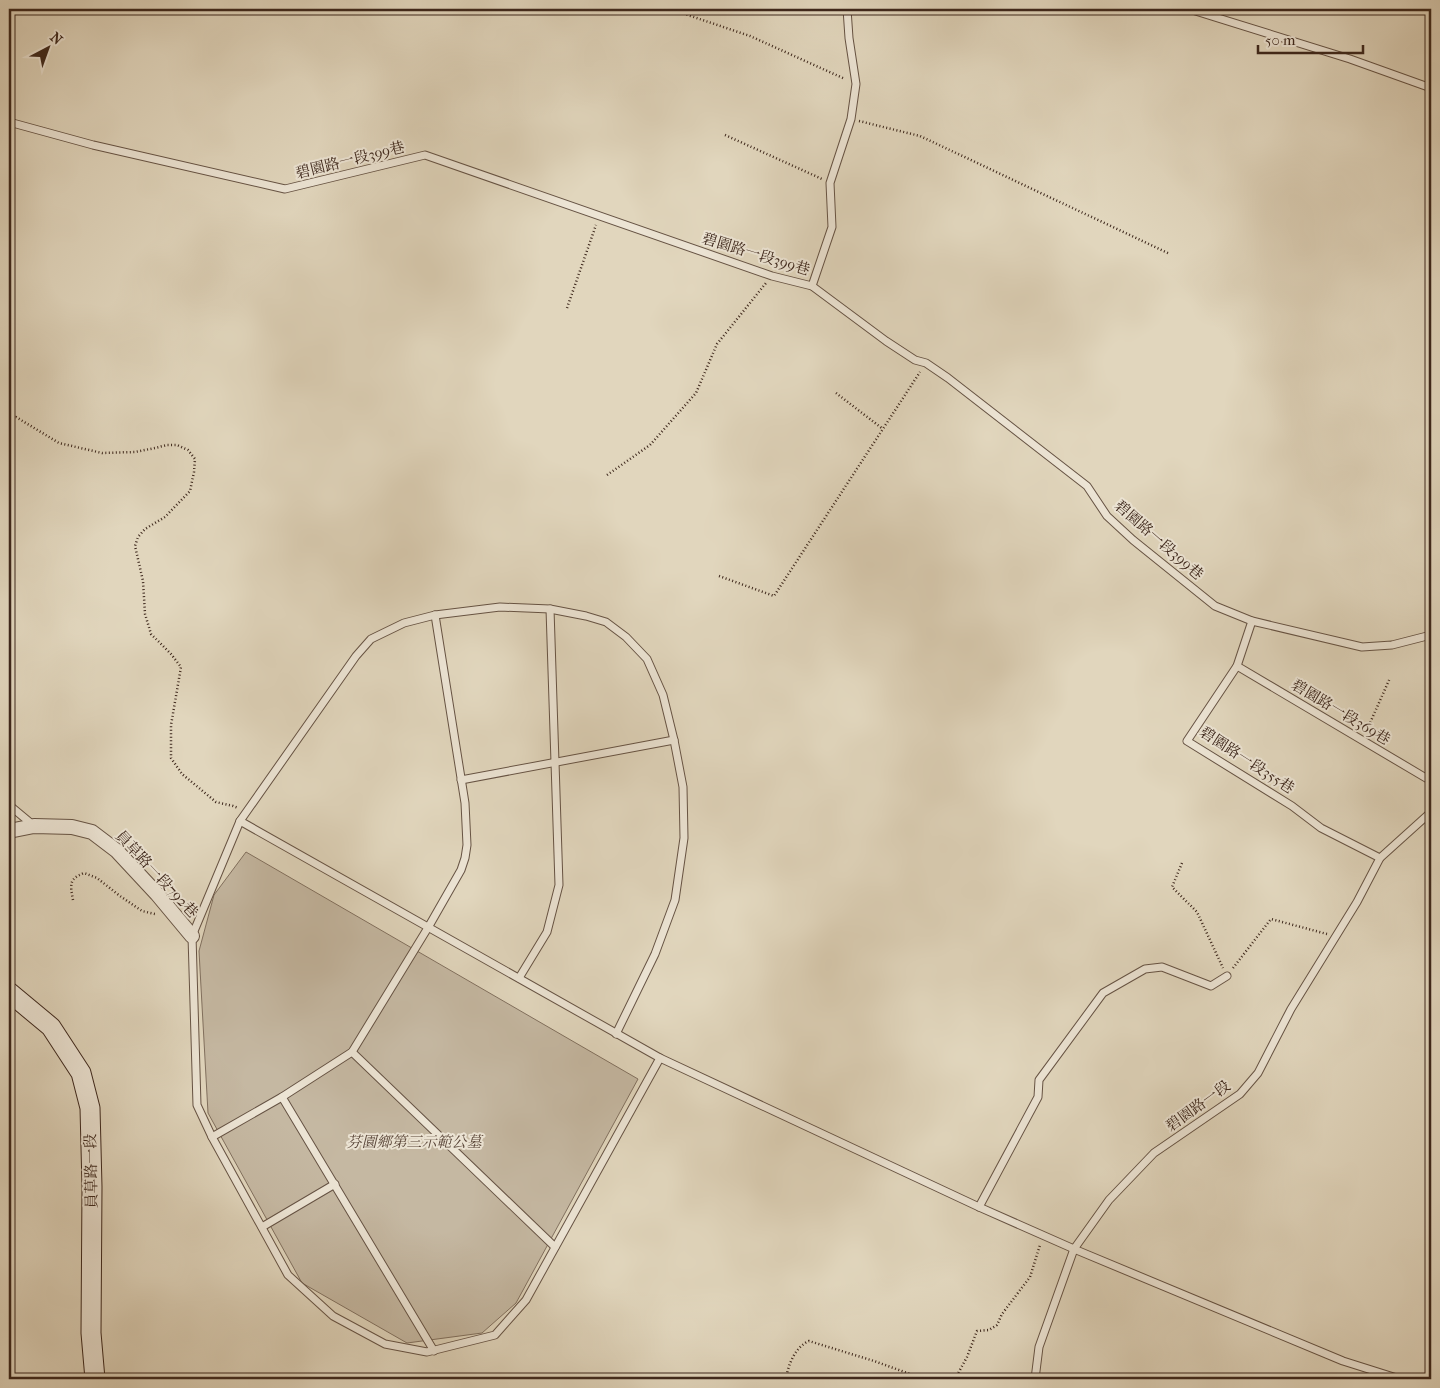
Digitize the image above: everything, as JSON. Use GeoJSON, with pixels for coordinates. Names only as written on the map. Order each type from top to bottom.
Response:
{"type":"FeatureCollection","features":[{"type":"Feature","properties":{"kind":"main road","name":"員草路一段"},"geometry":{"type":"LineString","coordinates":[[9,992],[51,1027],[81,1073],[90,1108],[92,1187],[91,1333],[95,1379]]}},
{"type":"Feature","properties":{"kind":"street","name":"員草路一段792巷"},"geometry":{"type":"LineString","coordinates":[[9,831],[34,826],[72,827],[92,832],[117,851],[192,936]]}},
{"type":"Feature","properties":{"kind":"lane"},"geometry":{"type":"LineString","coordinates":[[812,286],[832,227],[830,183],[851,119],[856,84],[847,9]]}},
{"type":"Feature","properties":{"kind":"lane"},"geometry":{"type":"LineString","coordinates":[[1190,9],[1350,59],[1431,88]]}},
{"type":"Feature","properties":{"kind":"lane","name":"碧園路一段399巷"},"geometry":{"type":"LineString","coordinates":[[9,122],[93,145],[285,189],[425,155],[772,276],[812,286],[886,342],[915,360],[926,363],[1087,486],[1113,522],[1215,606],[1252,621],[1362,647],[1392,645],[1431,635]]}},
{"type":"Feature","properties":{"kind":"lane"},"geometry":{"type":"LineString","coordinates":[[616,1034],[654,954],[675,900],[684,838],[683,788],[674,740],[663,695],[647,659],[626,637],[606,622],[550,609],[500,607],[435,614],[404,623],[371,639],[356,656],[240,820],[192,936],[197,1105],[212,1137],[288,1275],[333,1316],[385,1344],[427,1352],[495,1335],[526,1300],[660,1058]]}},
{"type":"Feature","properties":{"kind":"lane"},"geometry":{"type":"LineString","coordinates":[[519,978],[547,932],[559,885],[550,609]]}},
{"type":"Feature","properties":{"kind":"lane"},"geometry":{"type":"LineString","coordinates":[[212,1137],[282,1097],[352,1052],[461,870],[467,845],[465,804],[435,614]]}},
{"type":"Feature","properties":{"kind":"lane","name":"碧園路一段355巷"},"geometry":{"type":"LineString","coordinates":[[1252,621],[1237,666],[1187,740],[1292,806],[1321,828],[1380,858]]}},
{"type":"Feature","properties":{"kind":"lane","name":"碧園路一段369巷"},"geometry":{"type":"LineString","coordinates":[[1237,666],[1431,781]]}},
{"type":"Feature","properties":{"kind":"lane"},"geometry":{"type":"LineString","coordinates":[[461,780],[674,740]]}},
{"type":"Feature","properties":{"kind":"lane"},"geometry":{"type":"LineString","coordinates":[[9,805],[34,826]]}},
{"type":"Feature","properties":{"kind":"lane","name":"碧園路一段"},"geometry":{"type":"LineString","coordinates":[[1035,1379],[1039,1348],[1074,1249],[1109,1200],[1154,1153],[1240,1094],[1258,1073],[1291,1009],[1357,902],[1380,858],[1431,812]]}},
{"type":"Feature","properties":{"kind":"lane"},"geometry":{"type":"LineString","coordinates":[[240,820],[660,1058],[1043,1236],[1343,1361],[1400,1379]]}},
{"type":"Feature","properties":{"kind":"lane"},"geometry":{"type":"LineString","coordinates":[[979,1207],[1038,1097],[1039,1080],[1104,994],[1145,969],[1162,967],[1211,986],[1227,976]]}},
{"type":"Feature","properties":{"kind":"lane"},"geometry":{"type":"LineString","coordinates":[[352,1052],[556,1247]]}},
{"type":"Feature","properties":{"kind":"lane"},"geometry":{"type":"LineString","coordinates":[[282,1097],[434,1351]]}},
{"type":"Feature","properties":{"kind":"lane"},"geometry":{"type":"LineString","coordinates":[[262,1227],[334,1184]]}},
{"type":"Feature","properties":{"kind":"path"},"geometry":{"type":"LineString","coordinates":[[670,9],[750,36],[856,84]]}},
{"type":"Feature","properties":{"kind":"path"},"geometry":{"type":"LineString","coordinates":[[851,119],[920,136],[1170,254]]}},
{"type":"Feature","properties":{"kind":"path"},"geometry":{"type":"LineString","coordinates":[[725,134],[830,183]]}},
{"type":"Feature","properties":{"kind":"path"},"geometry":{"type":"LineString","coordinates":[[567,308],[600,216]]}},
{"type":"Feature","properties":{"kind":"path"},"geometry":{"type":"LineString","coordinates":[[607,475],[650,446],[696,393],[717,344],[772,276]]}},
{"type":"Feature","properties":{"kind":"path"},"geometry":{"type":"LineString","coordinates":[[719,576],[774,596],[926,363]]}},
{"type":"Feature","properties":{"kind":"path"},"geometry":{"type":"LineString","coordinates":[[836,393],[883,429]]}},
{"type":"Feature","properties":{"kind":"path"},"geometry":{"type":"LineString","coordinates":[[9,419],[16,417],[59,443],[102,453],[134,452],[167,445],[177,445],[188,450],[194,459],[194,472],[190,491],[165,517],[145,529],[138,537],[135,546],[143,581],[145,614],[150,634],[171,654],[181,667],[171,726],[171,758],[182,774],[216,802],[233,806],[246,813]]}},
{"type":"Feature","properties":{"kind":"path"},"geometry":{"type":"LineString","coordinates":[[1362,741],[1390,678]]}},
{"type":"Feature","properties":{"kind":"path"},"geometry":{"type":"LineString","coordinates":[[1182,863],[1172,887],[1197,912],[1227,976],[1271,920],[1336,936]]}},
{"type":"Feature","properties":{"kind":"path"},"geometry":{"type":"LineString","coordinates":[[73,900],[70,886],[74,877],[84,872],[97,878],[142,911],[178,920]]}},
{"type":"Feature","properties":{"kind":"path"},"geometry":{"type":"LineString","coordinates":[[955,1379],[967,1357],[977,1331],[988,1330],[997,1325],[1002,1314],[1030,1277],[1043,1236]]}},
{"type":"Feature","properties":{"kind":"path"},"geometry":{"type":"LineString","coordinates":[[786,1379],[788,1368],[794,1357],[802,1344],[809,1341],[924,1379]]}},
{"type":"Feature","properties":{"kind":"green space","name":"芬園鄉第三示範公墓"},"geometry":{"type":"Polygon","coordinates":[[[246,852],[638,1079],[516,1303],[482,1333],[407,1343],[302,1283],[208,1113],[199,951],[214,895],[246,852]]]}}]}
